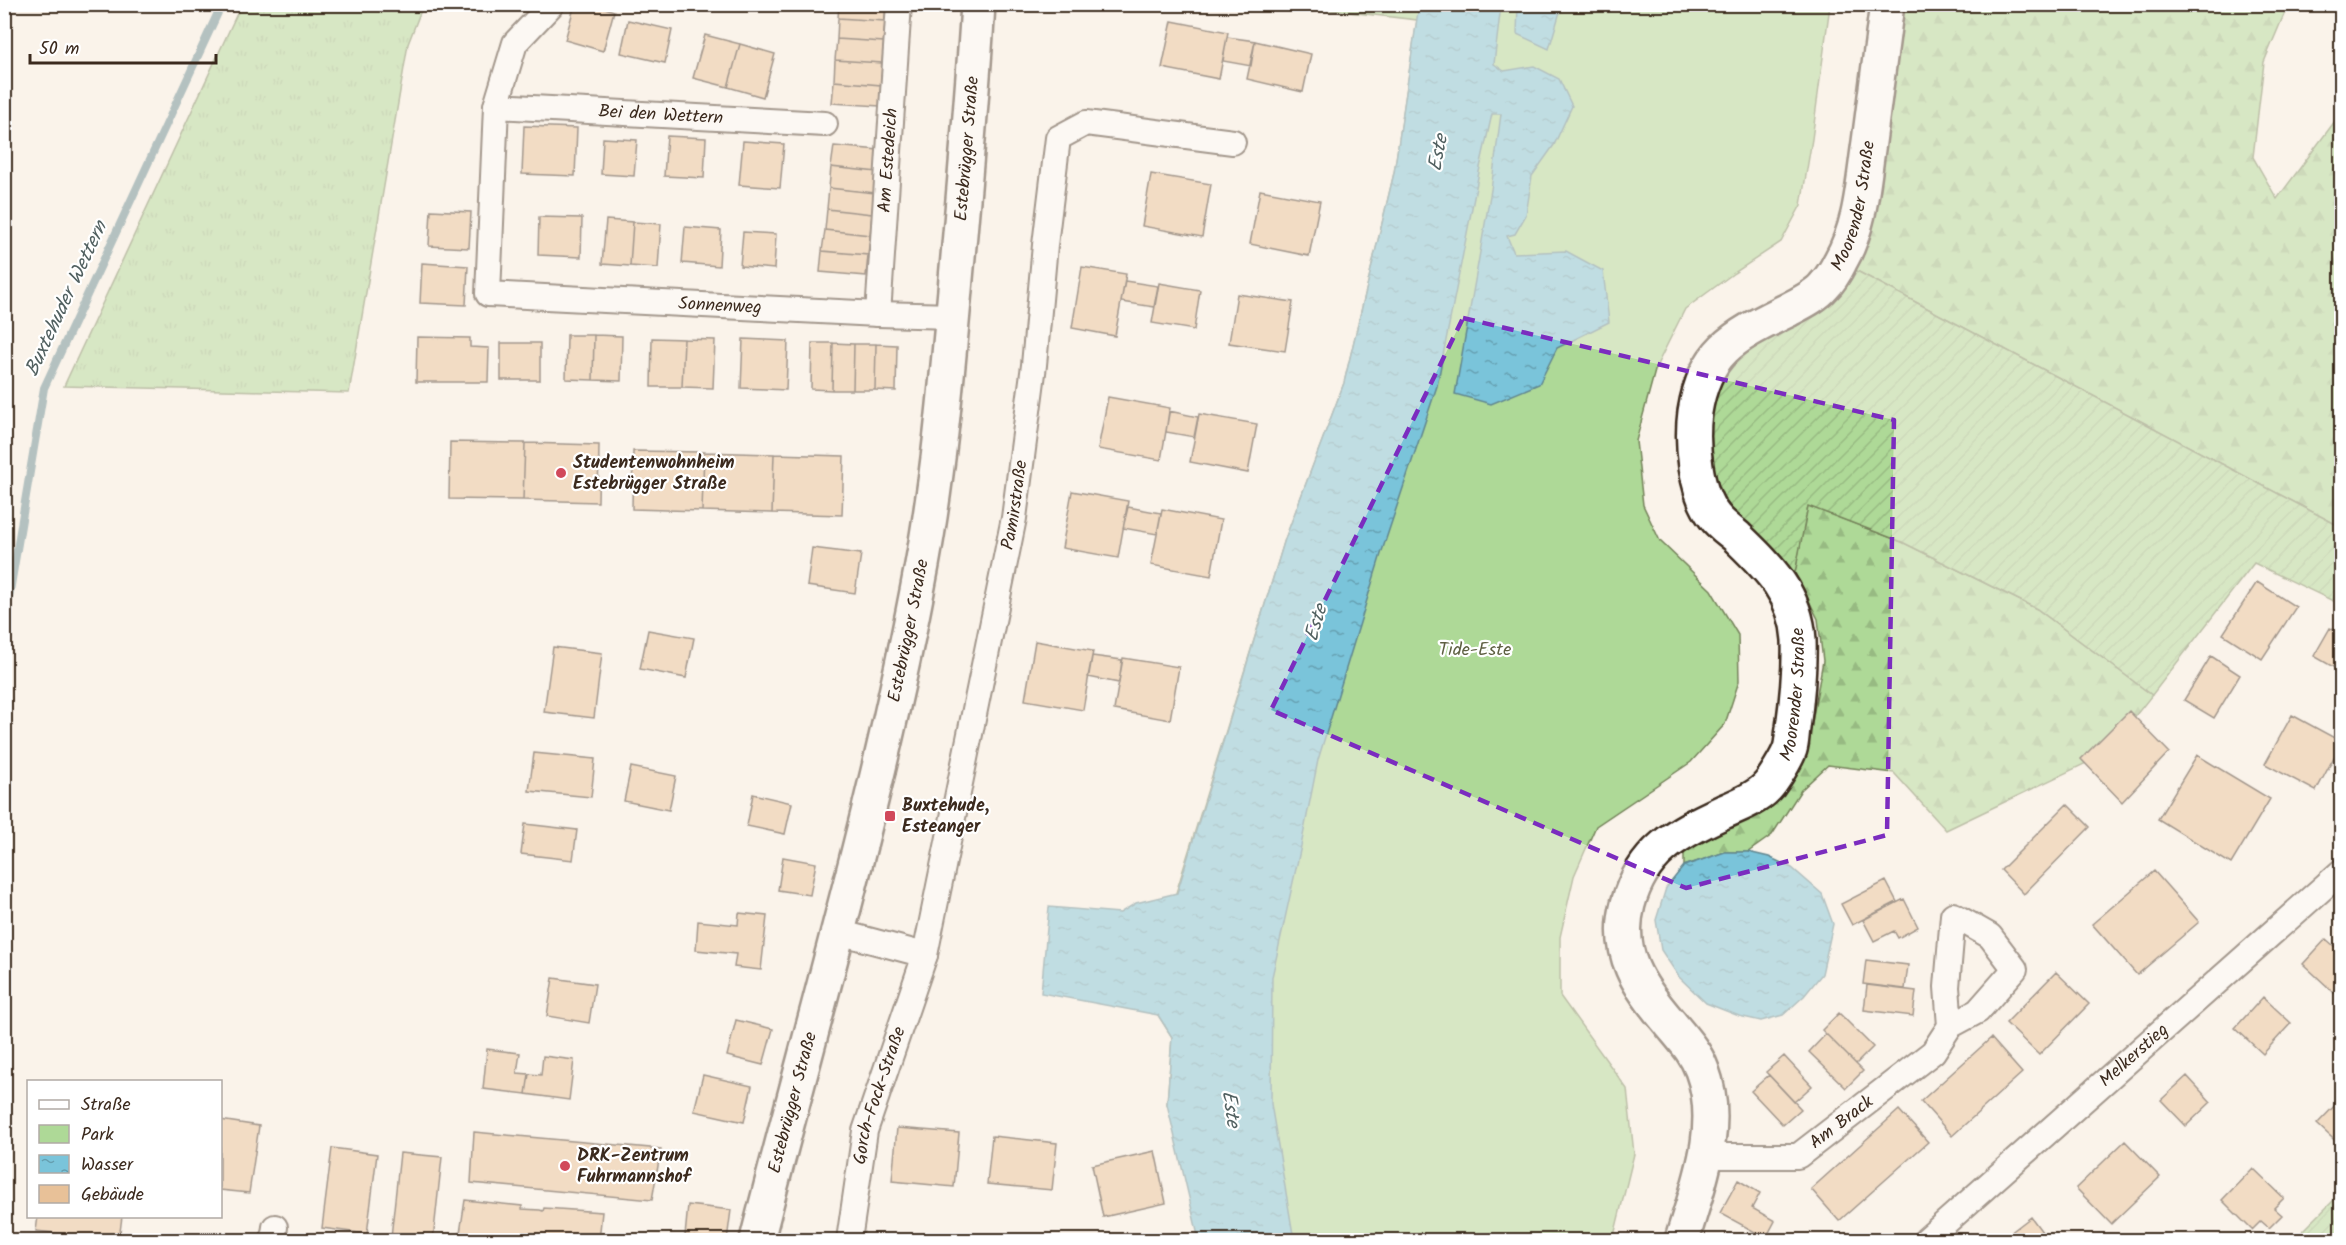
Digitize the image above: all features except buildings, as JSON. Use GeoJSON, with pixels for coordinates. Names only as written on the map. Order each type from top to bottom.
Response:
{"type":"FeatureCollection","features":[{"type":"Feature","properties":{"kind":"street"},"geometry":{"type":"LineString","coordinates":[[496,106],[515,43],[552,4]]}},
{"type":"Feature","properties":{"kind":"street","name":"Am Estedeich"},"geometry":{"type":"LineString","coordinates":[[878,314],[899,4]]}},
{"type":"Feature","properties":{"kind":"street","name":"Estebrügger Straße"},"geometry":{"type":"LineString","coordinates":[[757,1240],[838,932],[899,682],[923,561],[940,444],[953,316],[978,4]]}},
{"type":"Feature","properties":{"kind":"street","name":"Moorender Straße"},"geometry":{"type":"LineString","coordinates":[[1682,1240],[1706,1156],[1711,1122],[1709,1096],[1703,1071],[1692,1048],[1646,995],[1627,958],[1623,933],[1627,909],[1635,881],[1648,861],[1663,846],[1689,828],[1743,803],[1767,787],[1790,750],[1798,690],[1799,637],[1786,594],[1772,571],[1714,516],[1702,492],[1693,438],[1695,410],[1702,383],[1711,363],[1721,351],[1741,333],[1796,306],[1823,288],[1840,262],[1851,239],[1861,203],[1887,4]]}},
{"type":"Feature","properties":{"kind":"street","name":"Bei den Wettern"},"geometry":{"type":"LineString","coordinates":[[496,106],[825,124]]}},
{"type":"Feature","properties":{"kind":"street","name":"Sonnenweg"},"geometry":{"type":"LineString","coordinates":[[496,106],[488,294],[953,316]]}},
{"type":"Feature","properties":{"kind":"street","name":"Pamirstraße"},"geometry":{"type":"LineString","coordinates":[[925,955],[1014,518],[1034,365],[1058,138],[1086,123],[1233,141]]}},
{"type":"Feature","properties":{"kind":"street","name":"Melkerstieg"},"geometry":{"type":"LineString","coordinates":[[1926,1240],[2342,871]]}},
{"type":"Feature","properties":{"kind":"street"},"geometry":{"type":"LineString","coordinates":[[838,932],[925,955]]}},
{"type":"Feature","properties":{"kind":"street","name":"Gorch-Fock-Straße"},"geometry":{"type":"LineString","coordinates":[[849,1240],[865,1131],[925,955]]}},
{"type":"Feature","properties":{"kind":"street","name":"Am Brack"},"geometry":{"type":"LineString","coordinates":[[1706,1156],[1798,1156],[1933,1052],[1950,1026]]}},
{"type":"Feature","properties":{"kind":"highlighted area"},"geometry":{"type":"Polygon","coordinates":[[[1463,318],[1894,420],[1887,835],[1686,888],[1271,710],[1463,318]]]}},
{"type":"Feature","properties":{"kind":"green space"},"geometry":{"type":"Polygon","coordinates":[[[241,5],[423,5],[408,44],[349,393],[64,386],[241,5]]]}},
{"type":"Feature","properties":{"kind":"green space","name":"Tide-Este"},"geometry":{"type":"Polygon","coordinates":[[[1287,5],[1830,5],[1801,205],[1781,242],[1685,309],[1656,367],[1636,441],[1643,505],[1660,541],[1711,590],[1738,635],[1739,681],[1725,724],[1691,762],[1596,826],[1574,876],[1560,937],[1560,996],[1627,1089],[1634,1154],[1613,1240],[1278,1240],[1167,1104],[1172,1037],[1158,1015],[1176,893],[1285,539],[1344,383],[1394,173],[1417,20],[1287,5]]]}},
{"type":"Feature","properties":{"kind":"green space"},"geometry":{"type":"Polygon","coordinates":[[[1904,5],[2288,5],[2264,62],[2253,157],[2277,199],[2341,113],[2341,527],[1853,269],[1877,178],[1904,5]]]}},
{"type":"Feature","properties":{"kind":"green space"},"geometry":{"type":"Polygon","coordinates":[[[1853,269],[2341,527],[2341,570],[2333,601],[2254,563],[2152,695],[2037,609],[1902,542],[1808,506],[1795,573],[1733,511],[1716,487],[1706,449],[1711,387],[1724,367],[1853,269]]]}},
{"type":"Feature","properties":{"kind":"green space"},"geometry":{"type":"Polygon","coordinates":[[[1807,505],[1902,542],[2037,609],[2152,695],[2105,754],[1946,830],[1894,773],[1828,765],[1801,790],[1772,835],[1748,852],[1725,852],[1684,866],[1684,846],[1739,823],[1784,796],[1807,749],[1823,661],[1818,619],[1795,573],[1807,505]]]}},
{"type":"Feature","properties":{"kind":"green space"},"geometry":{"type":"Polygon","coordinates":[[[2336,1198],[2341,1203],[2341,1240],[2294,1240],[2336,1198]]]}},
{"type":"Feature","properties":{"kind":"water","name":"Este"},"geometry":{"type":"Polygon","coordinates":[[[1419,5],[1501,5],[1494,64],[1504,71],[1534,66],[1559,79],[1572,106],[1554,145],[1532,176],[1526,215],[1515,234],[1507,236],[1514,253],[1566,251],[1603,271],[1609,322],[1557,348],[1539,384],[1491,404],[1455,394],[1491,190],[1501,114],[1492,114],[1437,386],[1381,554],[1318,760],[1272,977],[1271,1104],[1294,1240],[1199,1240],[1167,1104],[1172,1037],[1158,1015],[1041,993],[1049,907],[1120,913],[1136,903],[1177,893],[1285,539],[1344,383],[1394,173],[1419,5]]]}},
{"type":"Feature","properties":{"kind":"water"},"geometry":{"type":"Polygon","coordinates":[[[1518,5],[1562,5],[1549,49],[1517,34],[1518,5]]]}},
{"type":"Feature","properties":{"kind":"water"},"geometry":{"type":"Polygon","coordinates":[[[1725,852],[1748,852],[1769,857],[1792,868],[1822,894],[1833,924],[1822,974],[1804,996],[1783,1015],[1761,1021],[1739,1016],[1706,1003],[1679,977],[1661,950],[1656,920],[1666,888],[1684,866],[1725,852]]]}},
{"type":"Feature","properties":{"kind":"waterway","name":"Buxtehuder Wettern"},"geometry":{"type":"LineString","coordinates":[[4,627],[44,388],[222,4]]}},
{"type":"Feature","properties":{"kind":"place","name":"Studentenwohnheim Estebrügger Straße"},"geometry":{"type":"Point","coordinates":[561,473]}},
{"type":"Feature","properties":{"kind":"place","name":"Buxtehude, Esteanger"},"geometry":{"type":"Point","coordinates":[890,816]}},
{"type":"Feature","properties":{"kind":"place","name":"DRK-Zentrum Fuhrmannshof"},"geometry":{"type":"Point","coordinates":[565,1166]}}]}
